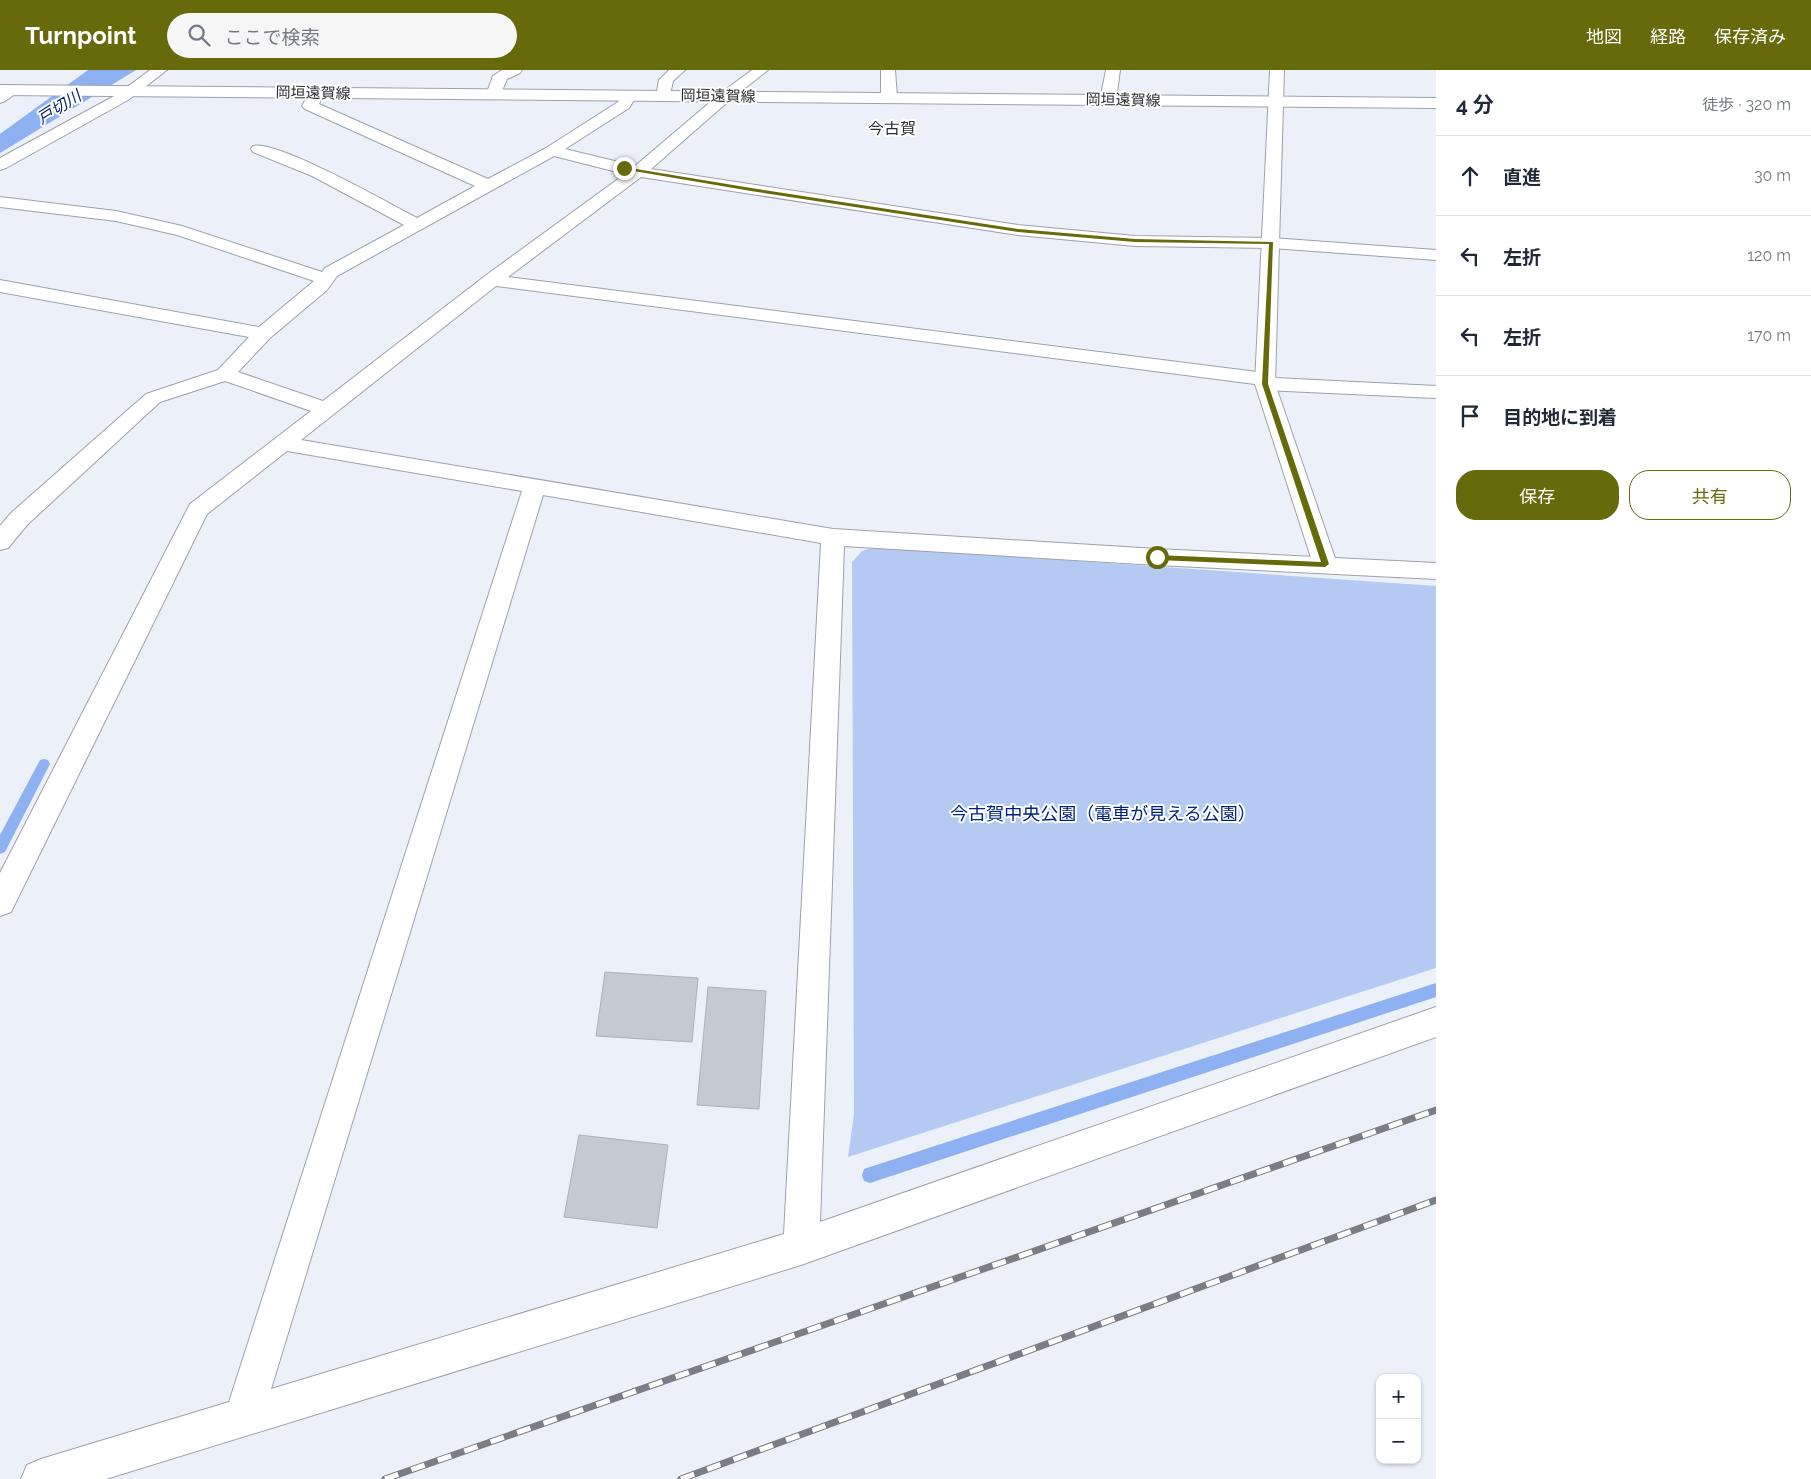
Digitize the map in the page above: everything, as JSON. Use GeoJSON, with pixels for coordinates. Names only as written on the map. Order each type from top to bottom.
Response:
{"type":"FeatureCollection","features":[{"type":"Feature","properties":{"kind":"street"},"geometry":{"type":"LineString","coordinates":[[0,165],[133,91],[160,70]]}},
{"type":"Feature","properties":{"kind":"street"},"geometry":{"type":"LineString","coordinates":[[494,95],[500,76],[515,70]]}},
{"type":"Feature","properties":{"kind":"street"},"geometry":{"type":"LineString","coordinates":[[664,96],[666,80],[678,70]]}},
{"type":"Feature","properties":{"kind":"street"},"geometry":{"type":"LineString","coordinates":[[0,903],[198,509],[492,280],[638,172],[726,96],[760,70]]}},
{"type":"Feature","properties":{"kind":"street"},"geometry":{"type":"LineString","coordinates":[[888,70],[889,97]]}},
{"type":"Feature","properties":{"kind":"street"},"geometry":{"type":"LineString","coordinates":[[1108,100],[1112,70]]}},
{"type":"Feature","properties":{"kind":"street"},"geometry":{"type":"LineString","coordinates":[[1277,70],[1272,243],[1265,381],[1325,564]]}},
{"type":"Feature","properties":{"kind":"street","name":"岡垣遠賀線"},"geometry":{"type":"LineString","coordinates":[[4,93],[133,91],[1436,103]]}},
{"type":"Feature","properties":{"kind":"street"},"geometry":{"type":"LineString","coordinates":[[316,93],[310,106],[489,186]]}},
{"type":"Feature","properties":{"kind":"street"},"geometry":{"type":"LineString","coordinates":[[0,542],[19,519],[153,398],[225,374],[263,334],[320,286],[331,272],[552,151],[624,105],[628,95]]}},
{"type":"Feature","properties":{"kind":"street"},"geometry":{"type":"LineString","coordinates":[[259,149],[318,172],[417,225]]}},
{"type":"Feature","properties":{"kind":"street"},"geometry":{"type":"LineString","coordinates":[[552,151],[638,172],[1018,230],[1135,241],[1272,243],[1436,255]]}},
{"type":"Feature","properties":{"kind":"street"},"geometry":{"type":"LineString","coordinates":[[0,202],[116,216],[182,230],[325,279]]}},
{"type":"Feature","properties":{"kind":"street"},"geometry":{"type":"LineString","coordinates":[[492,280],[1265,381],[1436,392]]}},
{"type":"Feature","properties":{"kind":"street"},"geometry":{"type":"LineString","coordinates":[[0,286],[263,334]]}},
{"type":"Feature","properties":{"kind":"street"},"geometry":{"type":"LineString","coordinates":[[225,374],[326,409]]}},
{"type":"Feature","properties":{"kind":"street"},"geometry":{"type":"LineString","coordinates":[[281,443],[534,488],[833,537],[1157,557],[1436,571]]}},
{"type":"Feature","properties":{"kind":"street"},"geometry":{"type":"LineString","coordinates":[[242,1418],[534,488]]}},
{"type":"Feature","properties":{"kind":"street"},"geometry":{"type":"LineString","coordinates":[[801,1248],[833,537]]}},
{"type":"Feature","properties":{"kind":"street"},"geometry":{"type":"LineString","coordinates":[[41,1479],[801,1248],[1436,1022]]}},
{"type":"Feature","properties":{"kind":"green space","name":"今古賀中央公園（電車が見える公園）"},"geometry":{"type":"Polygon","coordinates":[[[876,547],[1436,586],[1436,968],[848,1157],[854,1114],[852,562],[862,551],[876,547]]]}},
{"type":"Feature","properties":{"kind":"water","name":"戸切川"},"geometry":{"type":"Polygon","coordinates":[[[88,70],[136,70],[0,153],[0,134],[88,70]]]}},
{"type":"Feature","properties":{"kind":"building"},"geometry":{"type":"Polygon","coordinates":[[[605,972],[698,978],[692,1042],[596,1036],[605,972]]]}},
{"type":"Feature","properties":{"kind":"building"},"geometry":{"type":"Polygon","coordinates":[[[708,987],[766,991],[759,1109],[697,1105],[708,987]]]}},
{"type":"Feature","properties":{"kind":"building"},"geometry":{"type":"Polygon","coordinates":[[[579,1135],[668,1145],[657,1228],[564,1217],[579,1135]]]}},
{"type":"Feature","properties":{"kind":"waterway"},"geometry":{"type":"LineString","coordinates":[[0,848],[44,764]]}},
{"type":"Feature","properties":{"kind":"waterway"},"geometry":{"type":"LineString","coordinates":[[870,1175],[1436,990]]}},
{"type":"Feature","properties":{"kind":"railway"},"geometry":{"type":"LineString","coordinates":[[385,1479],[1436,1110]]}},
{"type":"Feature","properties":{"kind":"railway"},"geometry":{"type":"LineString","coordinates":[[681,1479],[1436,1200]]}},
{"type":"Feature","properties":{"kind":"district","name":"今古賀"},"geometry":{"type":"Point","coordinates":[892,128]}},
{"type":"Feature","properties":{"kind":"route"},"geometry":{"type":"LineString","coordinates":[[624,168],[638,172],[751,190],[1018,230],[1135,241],[1272,243],[1265,384],[1325,564],[1157,557]]}}]}
